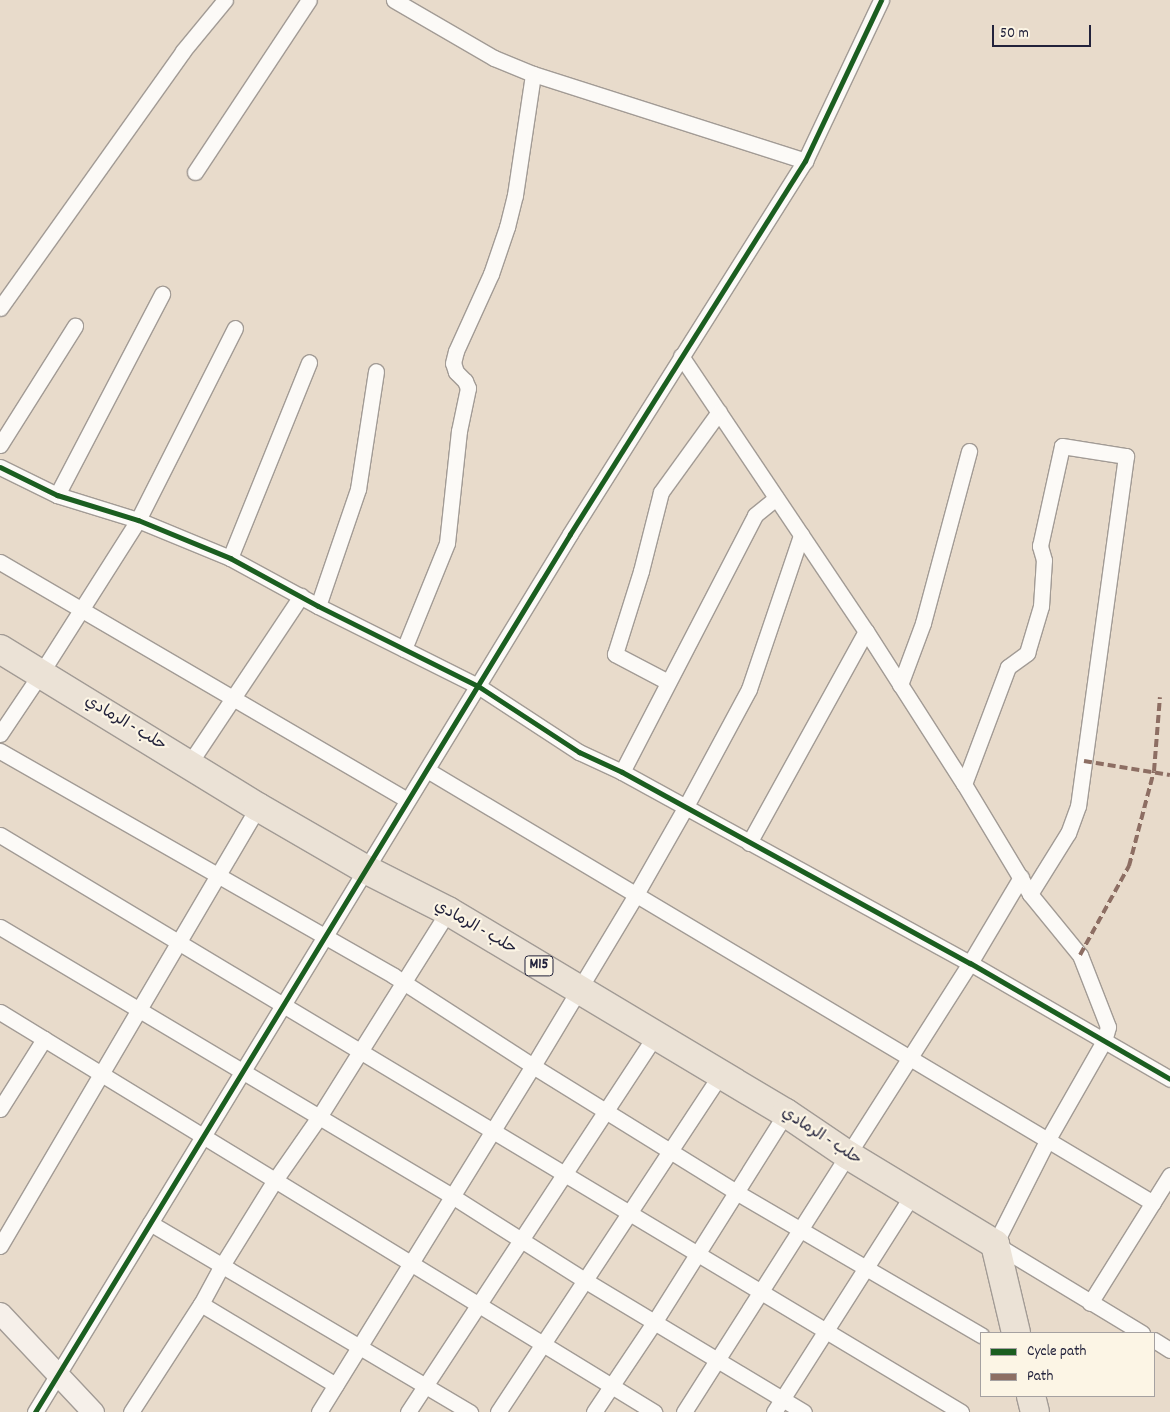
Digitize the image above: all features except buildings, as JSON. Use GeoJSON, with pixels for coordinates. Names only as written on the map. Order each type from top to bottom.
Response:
{"type":"FeatureCollection","features":[{"type":"Feature","properties":{"kind":"highway","name":"حلب - الرمادي"},"geometry":{"type":"LineString","coordinates":[[0,649],[258,807],[366,868],[448,911],[656,1035],[786,1113],[912,1195],[995,1244]]}},
{"type":"Feature","properties":{"kind":"highway"},"geometry":{"type":"LineString","coordinates":[[995,1244],[1016,1332]]}},
{"type":"Feature","properties":{"kind":"highway"},"geometry":{"type":"LineString","coordinates":[[1031,1397],[1035,1412]]}},
{"type":"Feature","properties":{"kind":"street"},"geometry":{"type":"LineString","coordinates":[[0,308],[183,51],[225,0]]}},
{"type":"Feature","properties":{"kind":"street"},"geometry":{"type":"LineString","coordinates":[[195,172],[309,0]]}},
{"type":"Feature","properties":{"kind":"street"},"geometry":{"type":"LineString","coordinates":[[394,0],[494,58],[533,74],[805,161]]}},
{"type":"Feature","properties":{"kind":"street"},"geometry":{"type":"LineString","coordinates":[[35,1412],[407,800],[681,356],[805,161],[881,0]]}},
{"type":"Feature","properties":{"kind":"street"},"geometry":{"type":"LineString","coordinates":[[404,649],[446,543],[459,431],[468,388],[465,381],[456,372],[453,363],[456,350],[491,274],[507,227],[515,195],[533,74]]}},
{"type":"Feature","properties":{"kind":"street"},"geometry":{"type":"LineString","coordinates":[[57,494],[162,294]]}},
{"type":"Feature","properties":{"kind":"street"},"geometry":{"type":"LineString","coordinates":[[0,445],[75,326]]}},
{"type":"Feature","properties":{"kind":"street"},"geometry":{"type":"LineString","coordinates":[[0,734],[41,674],[138,520],[235,328]]}},
{"type":"Feature","properties":{"kind":"street"},"geometry":{"type":"LineString","coordinates":[[681,356],[866,631],[964,784],[1030,894],[1080,954],[1108,1026],[1104,1041],[1048,1139],[995,1244],[1140,1332]]}},
{"type":"Feature","properties":{"kind":"street"},"geometry":{"type":"LineString","coordinates":[[230,558],[309,362]]}},
{"type":"Feature","properties":{"kind":"street"},"geometry":{"type":"LineString","coordinates":[[318,606],[358,489],[376,371]]}},
{"type":"Feature","properties":{"kind":"street"},"geometry":{"type":"LineString","coordinates":[[668,682],[615,654],[641,571],[662,492],[718,412]]}},
{"type":"Feature","properties":{"kind":"street"},"geometry":{"type":"LineString","coordinates":[[964,784],[1008,667],[1027,653],[1041,606],[1044,560],[1040,546],[1062,446],[1126,456],[1078,806],[1068,833],[1030,894]]}},
{"type":"Feature","properties":{"kind":"street"},"geometry":{"type":"LineString","coordinates":[[900,685],[923,623],[968,451]]}},
{"type":"Feature","properties":{"kind":"street"},"geometry":{"type":"LineString","coordinates":[[0,467],[57,494],[138,520],[230,558],[318,606],[478,686],[579,752],[622,772],[970,963],[1170,1079]]}},
{"type":"Feature","properties":{"kind":"street"},"geometry":{"type":"LineString","coordinates":[[622,772],[754,515],[776,498]]}},
{"type":"Feature","properties":{"kind":"street"},"geometry":{"type":"LineString","coordinates":[[319,1412],[636,896],[685,808],[749,689],[801,535]]}},
{"type":"Feature","properties":{"kind":"street"},"geometry":{"type":"LineString","coordinates":[[0,562],[407,800]]}},
{"type":"Feature","properties":{"kind":"street"},"geometry":{"type":"LineString","coordinates":[[189,764],[301,596]]}},
{"type":"Feature","properties":{"kind":"street"},"geometry":{"type":"LineString","coordinates":[[749,843],[866,631]]}},
{"type":"Feature","properties":{"kind":"street"},"geometry":{"type":"LineString","coordinates":[[0,751],[404,982],[532,1066],[736,1192],[980,1334]]}},
{"type":"Feature","properties":{"kind":"street"},"geometry":{"type":"LineString","coordinates":[[427,770],[1153,1202]]}},
{"type":"Feature","properties":{"kind":"street"},"geometry":{"type":"LineString","coordinates":[[0,1246],[258,807]]}},
{"type":"Feature","properties":{"kind":"street"},"geometry":{"type":"LineString","coordinates":[[0,835],[361,1050],[760,1293],[961,1412]]}},
{"type":"Feature","properties":{"kind":"street"},"geometry":{"type":"LineString","coordinates":[[684,1412],[970,963],[1021,877]]}},
{"type":"Feature","properties":{"kind":"street"},"geometry":{"type":"LineString","coordinates":[[131,1412],[201,1304],[221,1267],[276,1180],[319,1117],[448,911]]}},
{"type":"Feature","properties":{"kind":"street"},"geometry":{"type":"LineString","coordinates":[[0,927],[452,1196],[586,1281],[804,1412]]}},
{"type":"Feature","properties":{"kind":"street"},"geometry":{"type":"LineString","coordinates":[[0,1012],[654,1412]]}},
{"type":"Feature","properties":{"kind":"street"},"geometry":{"type":"LineString","coordinates":[[408,1412],[656,1035]]}},
{"type":"Feature","properties":{"kind":"street"},"geometry":{"type":"LineString","coordinates":[[0,1109],[44,1039]]}},
{"type":"Feature","properties":{"kind":"street"},"geometry":{"type":"LineString","coordinates":[[498,1412],[721,1074]]}},
{"type":"Feature","properties":{"kind":"street"},"geometry":{"type":"LineString","coordinates":[[594,1412],[655,1321],[786,1113]]}},
{"type":"Feature","properties":{"kind":"street"},"geometry":{"type":"LineString","coordinates":[[1090,1303],[1170,1175]]}},
{"type":"Feature","properties":{"kind":"street"},"geometry":{"type":"LineString","coordinates":[[774,1412],[912,1195]]}},
{"type":"Feature","properties":{"kind":"street"},"geometry":{"type":"LineString","coordinates":[[150,1223],[221,1267],[358,1347],[426,1384],[470,1412]]}},
{"type":"Feature","properties":{"kind":"street"},"geometry":{"type":"LineString","coordinates":[[201,1304],[336,1385]]}},
{"type":"Feature","properties":{"kind":"street"},"geometry":{"type":"LineString","coordinates":[[0,1313],[93,1412]]}},
{"type":"Feature","properties":{"kind":"street"},"geometry":{"type":"LineString","coordinates":[[1155,1341],[1170,1350]]}},
{"type":"Feature","properties":{"kind":"marked path"},"geometry":{"type":"LineString","coordinates":[[1080,955],[1129,866],[1154,771],[1160,697]]}},
{"type":"Feature","properties":{"kind":"marked path"},"geometry":{"type":"LineString","coordinates":[[1084,761],[1170,775]]}},
{"type":"Feature","properties":{"kind":"cycle path"},"geometry":{"type":"LineString","coordinates":[[35,1412],[570,534],[805,161],[881,0]]}},
{"type":"Feature","properties":{"kind":"cycle path"},"geometry":{"type":"LineString","coordinates":[[0,467],[57,495],[138,520],[230,558],[318,606],[478,686],[579,752],[622,772],[970,963],[1170,1079]]}}]}
